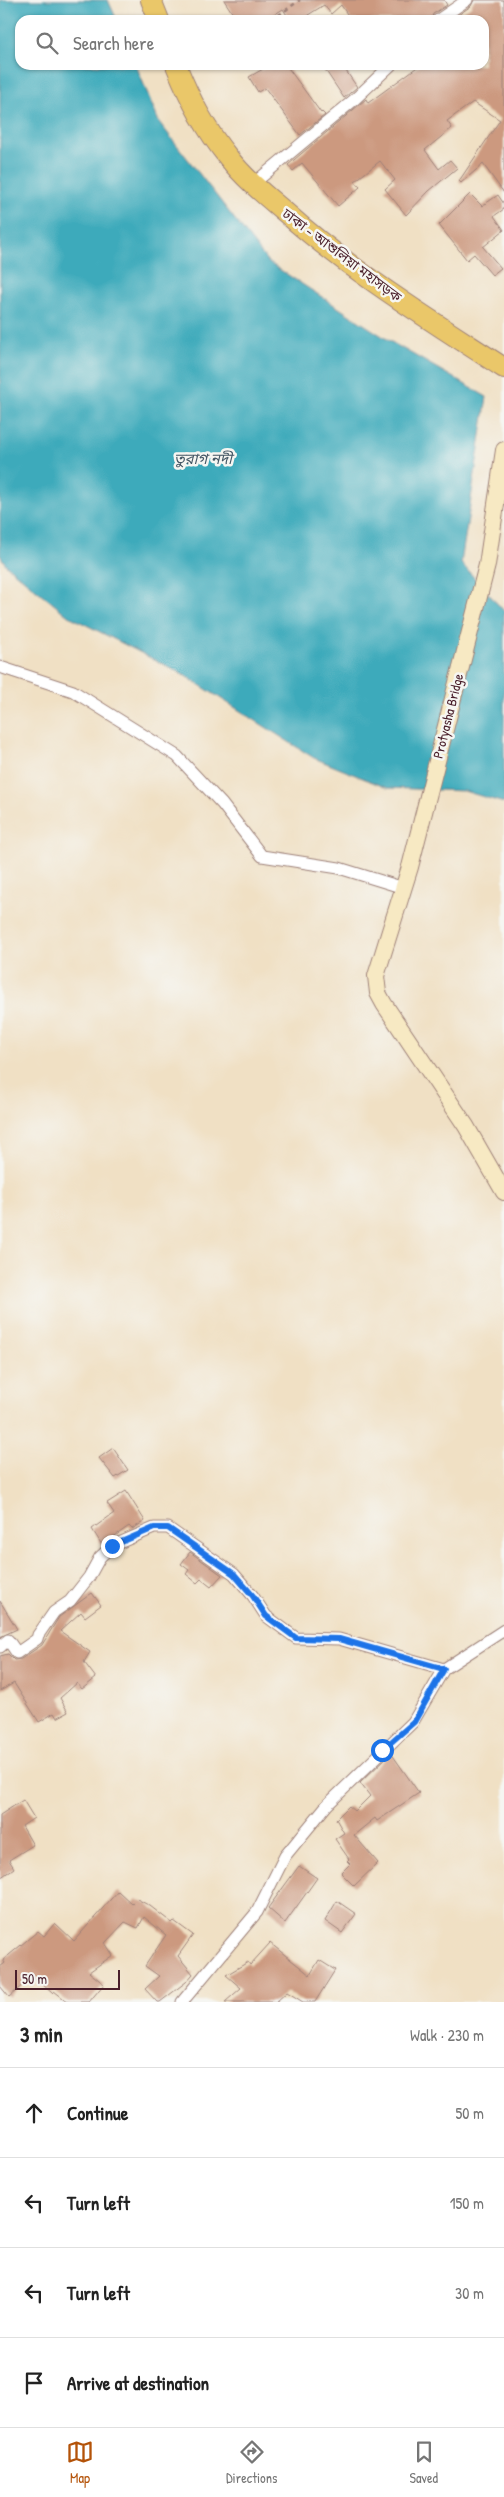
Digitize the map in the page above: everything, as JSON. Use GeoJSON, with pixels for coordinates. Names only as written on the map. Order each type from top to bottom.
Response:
{"type":"FeatureCollection","features":[{"type":"Feature","properties":{"kind":"highway"},"geometry":{"type":"LineString","coordinates":[[151,0],[157,15]]}},
{"type":"Feature","properties":{"kind":"highway","name":"ঢাকা - আশুলিয়া মহাসড়ক"},"geometry":{"type":"LineString","coordinates":[[178,70],[201,119],[228,158],[253,184],[310,234],[371,280],[504,368]]}},
{"type":"Feature","properties":{"kind":"street"},"geometry":{"type":"LineString","coordinates":[[445,15],[467,0]]}},
{"type":"Feature","properties":{"kind":"street"},"geometry":{"type":"LineString","coordinates":[[253,184],[355,99],[386,70]]}},
{"type":"Feature","properties":{"kind":"street","name":"Protyasha Bridge"},"geometry":{"type":"LineString","coordinates":[[504,450],[487,565],[410,867],[376,976],[378,993],[466,1126],[504,1192]]}},
{"type":"Feature","properties":{"kind":"street"},"geometry":{"type":"LineString","coordinates":[[0,667],[73,691],[177,756],[222,804],[262,856],[340,868],[404,888]]}},
{"type":"Feature","properties":{"kind":"street"},"geometry":{"type":"LineString","coordinates":[[0,1646],[8,1640],[18,1653],[37,1640],[38,1635],[54,1612],[70,1600],[89,1577],[100,1557],[112,1546],[154,1528],[168,1528],[234,1574],[253,1596],[266,1616],[296,1638],[339,1639],[444,1669]]}},
{"type":"Feature","properties":{"kind":"street"},"geometry":{"type":"LineString","coordinates":[[182,2002],[256,1912],[285,1856],[327,1805],[382,1750],[414,1722],[444,1669],[504,1630]]}},
{"type":"Feature","properties":{"kind":"path"},"geometry":{"type":"LineString","coordinates":[[279,15],[300,0]]}},
{"type":"Feature","properties":{"kind":"water","name":"তুরাগ নদী"},"geometry":{"type":"Polygon","coordinates":[[[0,0],[108,0],[115,15],[15,15],[15,70],[138,70],[159,122],[268,262],[393,343],[487,397],[461,563],[504,611],[504,803],[464,791],[387,788],[314,758],[184,675],[67,615],[6,565],[0,555],[0,0]]]}},
{"type":"Feature","properties":{"kind":"building"},"geometry":{"type":"Polygon","coordinates":[[[224,0],[444,0],[447,5],[433,15],[348,15],[341,5],[331,14],[324,5],[308,15],[287,15],[283,9],[274,15],[234,15],[224,0]]]}},
{"type":"Feature","properties":{"kind":"building"},"geometry":{"type":"Polygon","coordinates":[[[474,0],[504,0],[504,193],[483,164],[461,183],[459,181],[500,120],[473,102],[447,121],[452,128],[425,150],[439,169],[450,160],[457,168],[429,191],[406,215],[385,189],[395,180],[380,161],[355,181],[360,187],[338,206],[302,163],[293,171],[288,165],[366,99],[368,103],[413,70],[489,70],[489,15],[458,15],[471,6],[474,0]]]}},
{"type":"Feature","properties":{"kind":"building"},"geometry":{"type":"Polygon","coordinates":[[[261,70],[290,70],[321,113],[325,115],[300,135],[265,88],[258,92],[249,77],[261,70]]]}},
{"type":"Feature","properties":{"kind":"building"},"geometry":{"type":"Polygon","coordinates":[[[325,70],[345,70],[357,87],[344,98],[325,70]]]}},
{"type":"Feature","properties":{"kind":"building"},"geometry":{"type":"Polygon","coordinates":[[[470,194],[482,206],[498,195],[504,204],[504,209],[494,216],[504,230],[483,247],[501,268],[492,275],[474,254],[467,260],[439,225],[470,194]]]}},
{"type":"Feature","properties":{"kind":"building"},"geometry":{"type":"Polygon","coordinates":[[[113,1448],[128,1470],[115,1478],[99,1458],[113,1448]]]}},
{"type":"Feature","properties":{"kind":"building"},"geometry":{"type":"Polygon","coordinates":[[[126,1491],[145,1521],[132,1529],[129,1526],[102,1545],[92,1529],[114,1513],[107,1503],[126,1491]]]}},
{"type":"Feature","properties":{"kind":"building"},"geometry":{"type":"Polygon","coordinates":[[[190,1552],[222,1575],[211,1587],[201,1579],[197,1583],[186,1574],[189,1570],[181,1564],[190,1552]]]}},
{"type":"Feature","properties":{"kind":"building"},"geometry":{"type":"Polygon","coordinates":[[[92,1593],[101,1605],[85,1617],[81,1612],[60,1631],[90,1652],[84,1662],[96,1678],[82,1689],[77,1683],[60,1698],[68,1712],[57,1718],[54,1713],[39,1722],[14,1683],[0,1691],[0,1656],[8,1654],[14,1660],[21,1659],[42,1645],[59,1617],[92,1593]]]}},
{"type":"Feature","properties":{"kind":"building"},"geometry":{"type":"Polygon","coordinates":[[[0,1601],[17,1629],[0,1637],[0,1601]]]}},
{"type":"Feature","properties":{"kind":"building"},"geometry":{"type":"Polygon","coordinates":[[[391,1753],[419,1793],[377,1821],[375,1818],[354,1835],[378,1863],[354,1886],[341,1873],[350,1864],[347,1861],[349,1859],[335,1839],[344,1833],[336,1819],[349,1806],[355,1811],[370,1796],[360,1783],[391,1753]]]}},
{"type":"Feature","properties":{"kind":"building"},"geometry":{"type":"Polygon","coordinates":[[[23,1800],[34,1818],[22,1826],[33,1845],[9,1860],[14,1868],[0,1878],[0,1815],[23,1800]]]}},
{"type":"Feature","properties":{"kind":"building"},"geometry":{"type":"Polygon","coordinates":[[[299,1866],[317,1878],[285,1923],[268,1908],[299,1866]]]}},
{"type":"Feature","properties":{"kind":"building"},"geometry":{"type":"Polygon","coordinates":[[[118,1891],[132,1904],[137,1899],[150,1906],[172,1923],[174,1921],[193,1935],[178,1956],[193,1974],[186,1982],[160,2002],[157,2002],[145,1989],[159,1976],[145,1966],[166,1935],[144,1917],[138,1928],[125,1922],[105,1943],[113,1955],[89,1972],[104,1984],[89,2002],[68,2002],[54,1991],[52,1993],[33,1976],[9,1997],[0,1986],[0,1967],[5,1963],[3,1960],[38,1931],[44,1936],[55,1923],[74,1941],[118,1891]]]}},
{"type":"Feature","properties":{"kind":"building"},"geometry":{"type":"Polygon","coordinates":[[[337,1901],[356,1914],[342,1933],[325,1921],[337,1901]]]}},
{"type":"Feature","properties":{"kind":"building"},"geometry":{"type":"Polygon","coordinates":[[[270,1943],[310,1975],[319,1960],[335,1970],[315,2002],[303,2002],[287,1992],[276,2002],[225,2002],[241,1988],[226,1975],[248,1962],[250,1965],[270,1943]]]}},
{"type":"Feature","properties":{"kind":"route"},"geometry":{"type":"LineString","coordinates":[[112,1546],[154,1528],[168,1528],[234,1574],[253,1596],[266,1616],[296,1638],[339,1639],[444,1669],[414,1722],[382,1750]]}}]}
